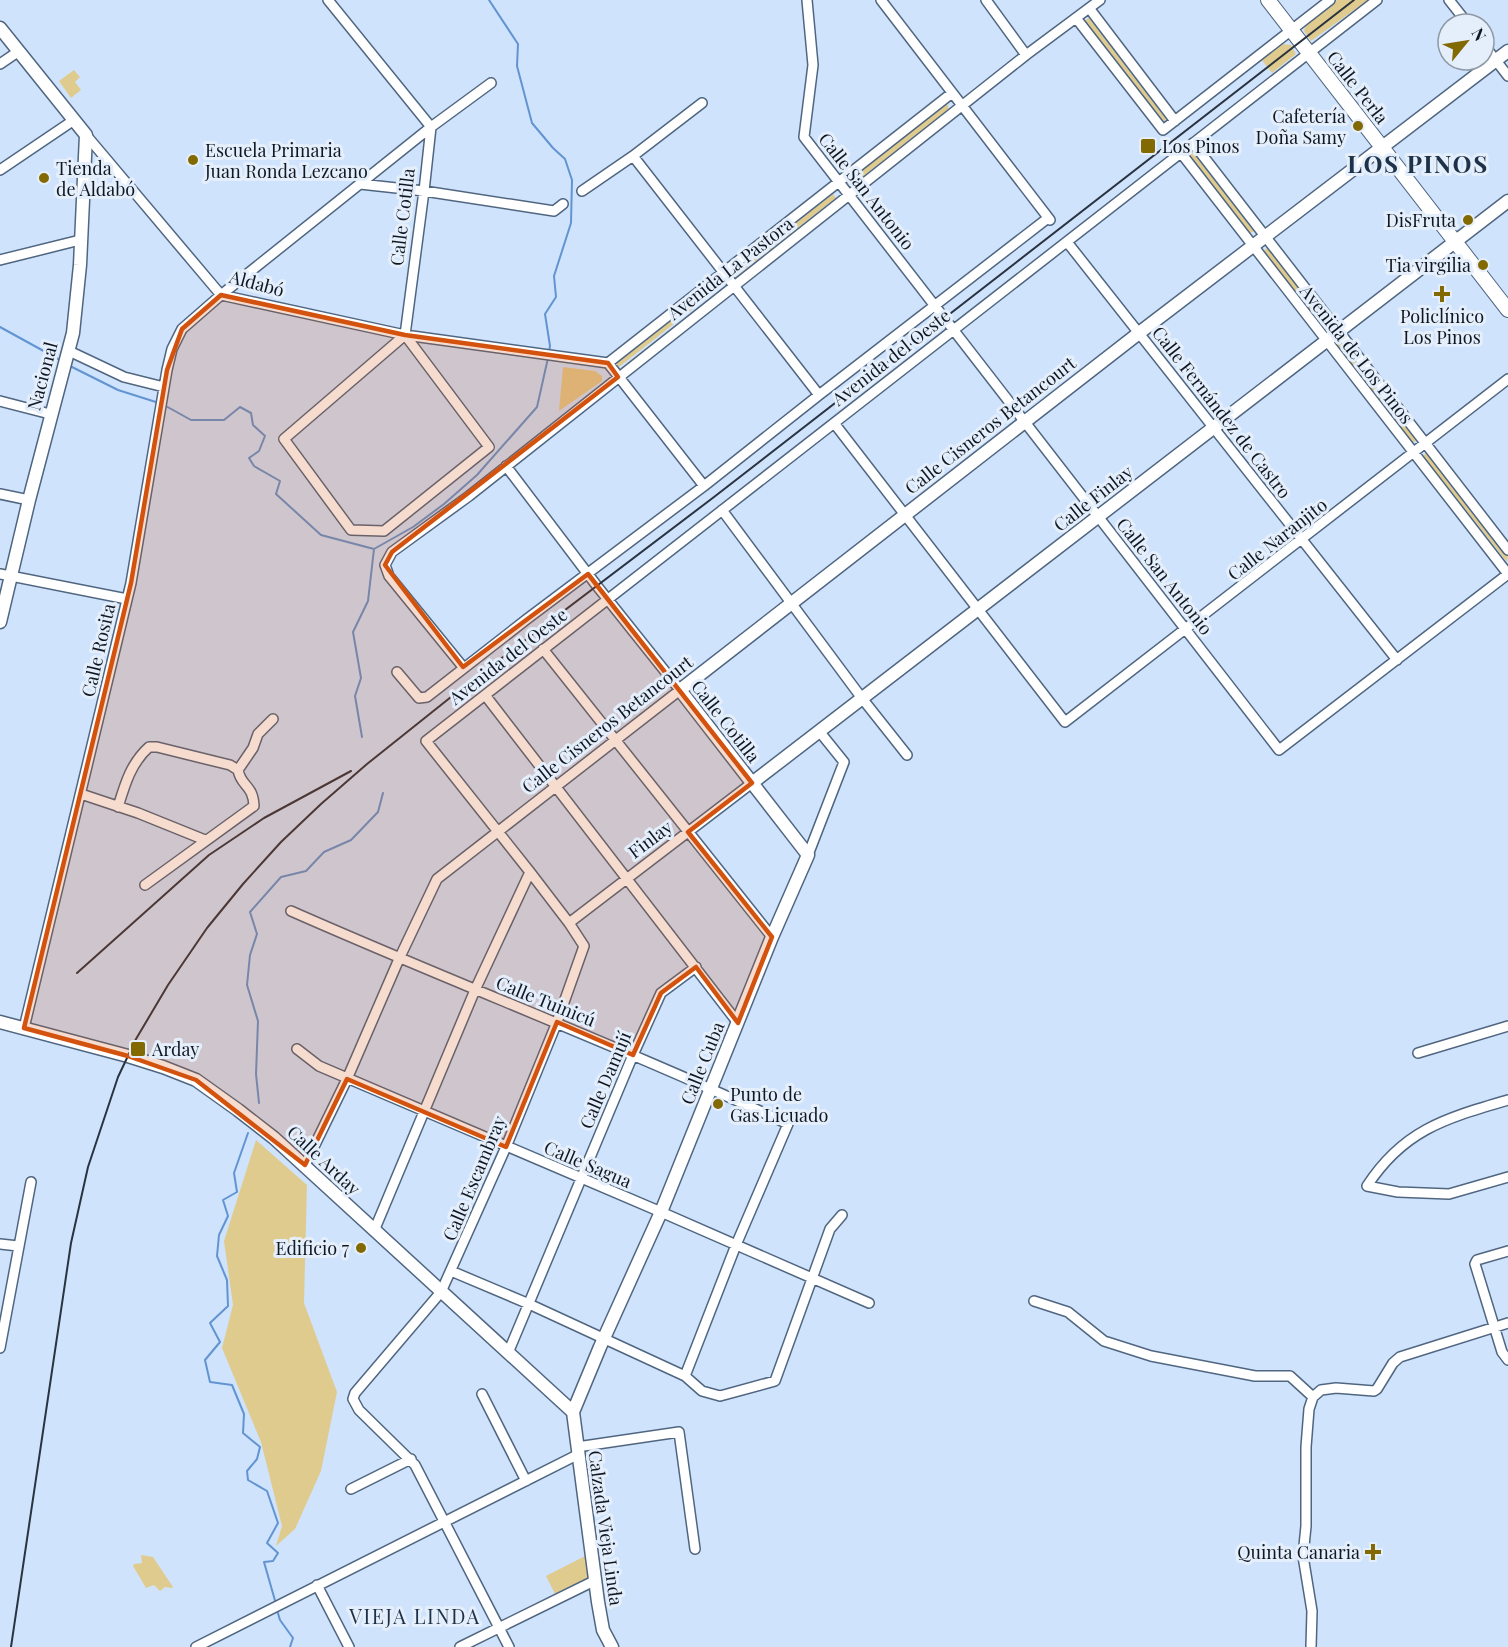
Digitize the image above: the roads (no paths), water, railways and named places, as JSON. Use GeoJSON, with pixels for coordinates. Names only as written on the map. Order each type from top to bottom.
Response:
{"type":"FeatureCollection","features":[{"type":"Feature","properties":{"kind":"main road","name":"Calle Perla"},"geometry":{"type":"LineString","coordinates":[[1268,0],[1508,310]]}},
{"type":"Feature","properties":{"kind":"street"},"geometry":{"type":"LineString","coordinates":[[328,0],[431,127]]}},
{"type":"Feature","properties":{"kind":"street","name":"Calle San Antonio"},"geometry":{"type":"LineString","coordinates":[[807,0],[813,65],[804,136],[1279,750],[1397,660]]}},
{"type":"Feature","properties":{"kind":"street"},"geometry":{"type":"LineString","coordinates":[[881,0],[961,106]]}},
{"type":"Feature","properties":{"kind":"street"},"geometry":{"type":"LineString","coordinates":[[986,0],[1026,55]]}},
{"type":"Feature","properties":{"kind":"street","name":"Avenida La Pastora"},"geometry":{"type":"LineString","coordinates":[[463,667],[389,576],[385,566],[392,552],[506,466],[1026,55],[1100,0]]}},
{"type":"Feature","properties":{"kind":"street"},"geometry":{"type":"LineString","coordinates":[[1076,18],[1163,130],[1330,0]]}},
{"type":"Feature","properties":{"kind":"street","name":"Avenida del Oeste"},"geometry":{"type":"LineString","coordinates":[[498,832],[426,741],[1377,0]]}},
{"type":"Feature","properties":{"kind":"street"},"geometry":{"type":"LineString","coordinates":[[1449,0],[1458,12]]}},
{"type":"Feature","properties":{"kind":"street"},"geometry":{"type":"LineString","coordinates":[[1089,8],[1175,121]]}},
{"type":"Feature","properties":{"kind":"street","name":"Aldabó"},"geometry":{"type":"LineString","coordinates":[[0,27],[74,120],[221,295],[405,335],[608,363]]}},
{"type":"Feature","properties":{"kind":"street"},"geometry":{"type":"LineString","coordinates":[[0,64],[19,51]]}},
{"type":"Feature","properties":{"kind":"street","name":"Calle Cisneros Betancourt"},"geometry":{"type":"LineString","coordinates":[[1496,61],[1508,51]]}},
{"type":"Feature","properties":{"kind":"street"},"geometry":{"type":"LineString","coordinates":[[1496,61],[1508,76]]}},
{"type":"Feature","properties":{"kind":"street","name":"Calle Cisneros Betancourt"},"geometry":{"type":"LineString","coordinates":[[305,1165],[347,1079],[399,959],[437,879],[1139,333],[1482,72]]}},
{"type":"Feature","properties":{"kind":"street","name":"Calle Rosita"},"geometry":{"type":"LineString","coordinates":[[24,1028],[127,599],[172,349],[182,330],[221,295],[431,127],[491,83]]}},
{"type":"Feature","properties":{"kind":"street","name":"Avenida La Pastora"},"geometry":{"type":"LineString","coordinates":[[608,363],[952,93]]}},
{"type":"Feature","properties":{"kind":"street"},"geometry":{"type":"LineString","coordinates":[[582,191],[633,156],[702,103]]}},
{"type":"Feature","properties":{"kind":"street","name":"Avenida del Oeste"},"geometry":{"type":"LineString","coordinates":[[396,672],[419,698],[427,697],[463,667],[704,486],[934,305],[1049,219],[961,106]]}},
{"type":"Feature","properties":{"kind":"street"},"geometry":{"type":"LineString","coordinates":[[0,170],[74,120]]}},
{"type":"Feature","properties":{"kind":"street","name":"Calle Cotilla"},"geometry":{"type":"LineString","coordinates":[[405,335],[431,127]]}},
{"type":"Feature","properties":{"kind":"street","name":"Nacional"},"geometry":{"type":"LineString","coordinates":[[0,622],[6,576],[73,333],[80,265],[87,135]]}},
{"type":"Feature","properties":{"kind":"street","name":"Avenida de Los Pinos"},"geometry":{"type":"LineString","coordinates":[[1193,143],[1508,550]]}},
{"type":"Feature","properties":{"kind":"street","name":"Avenida de Los Pinos"},"geometry":{"type":"LineString","coordinates":[[1180,153],[1508,574]]}},
{"type":"Feature","properties":{"kind":"street"},"geometry":{"type":"LineString","coordinates":[[633,156],[819,395]]}},
{"type":"Feature","properties":{"kind":"street"},"geometry":{"type":"LineString","coordinates":[[360,184],[424,190],[554,211],[563,204]]}},
{"type":"Feature","properties":{"kind":"street"},"geometry":{"type":"LineString","coordinates":[[1456,241],[1508,201]]}},
{"type":"Feature","properties":{"kind":"street"},"geometry":{"type":"LineString","coordinates":[[0,260],[80,240]]}},
{"type":"Feature","properties":{"kind":"street","name":"Calle Finlay"},"geometry":{"type":"LineString","coordinates":[[752,783],[1456,241]]}},
{"type":"Feature","properties":{"kind":"street","name":"Calle Fernández de Castro"},"geometry":{"type":"LineString","coordinates":[[1067,242],[1397,660]]}},
{"type":"Feature","properties":{"kind":"street"},"geometry":{"type":"LineString","coordinates":[[405,335],[489,447],[384,531],[351,530],[284,439],[405,335]]}},
{"type":"Feature","properties":{"kind":"street"},"geometry":{"type":"LineString","coordinates":[[68,355],[163,392]]}},
{"type":"Feature","properties":{"kind":"street"},"geometry":{"type":"LineString","coordinates":[[608,363],[704,486]]}},
{"type":"Feature","properties":{"kind":"street","name":"Calle Naranjito"},"geometry":{"type":"LineString","coordinates":[[978,609],[1065,722],[1508,379]]}},
{"type":"Feature","properties":{"kind":"street"},"geometry":{"type":"LineString","coordinates":[[0,401],[50,414]]}},
{"type":"Feature","properties":{"kind":"street"},"geometry":{"type":"LineString","coordinates":[[834,423],[978,609]]}},
{"type":"Feature","properties":{"kind":"street","name":"Calle Cotilla"},"geometry":{"type":"LineString","coordinates":[[506,466],[808,855]]}},
{"type":"Feature","properties":{"kind":"street"},"geometry":{"type":"LineString","coordinates":[[0,494],[28,500]]}},
{"type":"Feature","properties":{"kind":"street"},"geometry":{"type":"LineString","coordinates":[[722,510],[861,698],[907,755]]}},
{"type":"Feature","properties":{"kind":"street"},"geometry":{"type":"LineString","coordinates":[[1397,660],[1508,574]]}},
{"type":"Feature","properties":{"kind":"street"},"geometry":{"type":"LineString","coordinates":[[6,576],[127,599]]}},
{"type":"Feature","properties":{"kind":"street"},"geometry":{"type":"LineString","coordinates":[[543,649],[772,938]]}},
{"type":"Feature","properties":{"kind":"street"},"geometry":{"type":"LineString","coordinates":[[485,695],[738,1023]]}},
{"type":"Feature","properties":{"kind":"street"},"geometry":{"type":"LineString","coordinates":[[238,771],[254,748],[258,734],[273,719]]}},
{"type":"Feature","properties":{"kind":"street","name":"Calle Cuba"},"geometry":{"type":"LineString","coordinates":[[573,1412],[661,1212],[844,762],[819,731]]}},
{"type":"Feature","properties":{"kind":"street"},"geometry":{"type":"LineString","coordinates":[[118,807],[127,777],[142,753],[149,747],[230,765],[238,771],[239,777],[252,791],[254,806],[145,885]]}},
{"type":"Feature","properties":{"kind":"street","name":"Finlay"},"geometry":{"type":"LineString","coordinates":[[569,923],[752,783]]}},
{"type":"Feature","properties":{"kind":"street"},"geometry":{"type":"LineString","coordinates":[[81,794],[205,840]]}},
{"type":"Feature","properties":{"kind":"street"},"geometry":{"type":"LineString","coordinates":[[498,832],[569,923]]}},
{"type":"Feature","properties":{"kind":"street"},"geometry":{"type":"LineString","coordinates":[[374,1231],[476,990],[530,872]]}},
{"type":"Feature","properties":{"kind":"street","name":"Calle Tuinicú"},"geometry":{"type":"LineString","coordinates":[[291,911],[399,959],[557,1022],[711,1088],[788,1124],[736,1245]]}},
{"type":"Feature","properties":{"kind":"street","name":"Calle Escambray"},"geometry":{"type":"LineString","coordinates":[[411,1459],[358,1410],[353,1399],[355,1393],[441,1292],[451,1271],[506,1147],[557,1022],[584,946],[569,923]]}},
{"type":"Feature","properties":{"kind":"street","name":"Calle Damují"},"geometry":{"type":"LineString","coordinates":[[508,1353],[661,993],[696,967]]}},
{"type":"Feature","properties":{"kind":"street","name":"Calle Arday"},"geometry":{"type":"LineString","coordinates":[[0,1022],[163,1066],[196,1080],[238,1110],[305,1165],[573,1412]]}},
{"type":"Feature","properties":{"kind":"street"},"geometry":{"type":"LineString","coordinates":[[1418,1053],[1508,1026]]}},
{"type":"Feature","properties":{"kind":"street","name":"Calle Sagua"},"geometry":{"type":"LineString","coordinates":[[297,1049],[319,1066],[347,1079],[869,1303]]}},
{"type":"Feature","properties":{"kind":"street"},"geometry":{"type":"LineString","coordinates":[[1508,1100],[1464,1113],[1423,1131],[1391,1154],[1367,1186],[1398,1192],[1449,1194],[1508,1177]]}},
{"type":"Feature","properties":{"kind":"street"},"geometry":{"type":"LineString","coordinates":[[0,1348],[31,1182]]}},
{"type":"Feature","properties":{"kind":"street"},"geometry":{"type":"LineString","coordinates":[[451,1271],[604,1338],[685,1376],[702,1391],[720,1396],[775,1381],[830,1229],[842,1215]]}},
{"type":"Feature","properties":{"kind":"street"},"geometry":{"type":"LineString","coordinates":[[0,1244],[18,1246]]}},
{"type":"Feature","properties":{"kind":"street"},"geometry":{"type":"LineString","coordinates":[[685,1376],[736,1245]]}},
{"type":"Feature","properties":{"kind":"street"},"geometry":{"type":"LineString","coordinates":[[1508,1251],[1477,1260],[1475,1264],[1502,1352],[1508,1360]]}},
{"type":"Feature","properties":{"kind":"street"},"geometry":{"type":"LineString","coordinates":[[1034,1301],[1068,1312],[1104,1341],[1151,1356],[1203,1367],[1255,1376],[1290,1376],[1312,1397]]}},
{"type":"Feature","properties":{"kind":"street"},"geometry":{"type":"LineString","coordinates":[[1311,1647],[1312,1611],[1303,1556],[1306,1526],[1306,1447],[1312,1397],[1321,1390],[1336,1388],[1374,1391],[1393,1363],[1400,1357],[1508,1323]]}},
{"type":"Feature","properties":{"kind":"street"},"geometry":{"type":"LineString","coordinates":[[482,1394],[526,1480]]}},
{"type":"Feature","properties":{"kind":"street","name":"Calzada Vieja Linda"},"geometry":{"type":"LineString","coordinates":[[573,1412],[594,1581],[600,1620],[609,1646]]}},
{"type":"Feature","properties":{"kind":"street"},"geometry":{"type":"LineString","coordinates":[[196,1647],[526,1480],[577,1451],[679,1432],[695,1549]]}},
{"type":"Feature","properties":{"kind":"street"},"geometry":{"type":"LineString","coordinates":[[351,1489],[411,1459],[445,1520],[509,1647]]}},
{"type":"Feature","properties":{"kind":"street"},"geometry":{"type":"LineString","coordinates":[[460,1647],[594,1581]]}},
{"type":"Feature","properties":{"kind":"street"},"geometry":{"type":"LineString","coordinates":[[317,1585],[349,1647]]}},
{"type":"Feature","properties":{"kind":"waterway"},"geometry":{"type":"LineString","coordinates":[[489,0],[518,44],[517,66],[532,123],[565,159],[572,180],[571,223],[554,276],[556,297],[545,314],[549,352]]}},
{"type":"Feature","properties":{"kind":"waterway"},"geometry":{"type":"LineString","coordinates":[[0,327],[60,360]]}},
{"type":"Feature","properties":{"kind":"waterway"},"geometry":{"type":"LineString","coordinates":[[164,405],[191,420],[224,420],[240,407],[251,413],[253,425],[265,436],[259,451],[249,458],[254,466],[280,481],[276,494],[321,535],[374,549],[413,527],[477,475],[537,407],[548,358]]}},
{"type":"Feature","properties":{"kind":"waterway"},"geometry":{"type":"LineString","coordinates":[[68,365],[118,390],[159,403]]}},
{"type":"Feature","properties":{"kind":"waterway"},"geometry":{"type":"LineString","coordinates":[[362,737],[355,696],[361,678],[353,632],[368,601],[374,549]]}},
{"type":"Feature","properties":{"kind":"waterway"},"geometry":{"type":"LineString","coordinates":[[259,1103],[256,1074],[258,1021],[247,985],[250,955],[257,934],[250,912],[281,877],[306,871],[324,852],[351,840],[378,812],[383,793]]}},
{"type":"Feature","properties":{"kind":"waterway"},"geometry":{"type":"LineString","coordinates":[[248,1133],[234,1173],[237,1192],[223,1200],[228,1216],[219,1235],[217,1256],[227,1280],[228,1306],[210,1323],[220,1342],[205,1360],[210,1382],[232,1385],[244,1414],[243,1433],[260,1447],[257,1459],[247,1471],[248,1480],[267,1491],[278,1523],[267,1543],[278,1553],[273,1561],[264,1562],[276,1604]]}},
{"type":"Feature","properties":{"kind":"waterway"},"geometry":{"type":"LineString","coordinates":[[277,1610],[280,1620],[293,1638],[290,1647]]}},
{"type":"Feature","properties":{"kind":"railway"},"geometry":{"type":"LineString","coordinates":[[11,1647],[71,1243],[88,1167],[118,1077],[136,1039],[168,985],[207,928],[281,842],[367,764],[1354,0]]}},
{"type":"Feature","properties":{"kind":"railway"},"geometry":{"type":"LineString","coordinates":[[77,973],[209,855],[264,818],[351,771]]}},
{"type":"Feature","properties":{"kind":"place","name":"Cafetería Doña Samy"},"geometry":{"type":"Point","coordinates":[1358,126]}},
{"type":"Feature","properties":{"kind":"place","name":"Los Pinos"},"geometry":{"type":"Point","coordinates":[1148,146]}},
{"type":"Feature","properties":{"kind":"place","name":"Escuela Primaria Juan Ronda Lezcano"},"geometry":{"type":"Point","coordinates":[193,160]}},
{"type":"Feature","properties":{"kind":"place","name":"Tienda de Aldabó"},"geometry":{"type":"Point","coordinates":[44,178]}},
{"type":"Feature","properties":{"kind":"place","name":"DisFruta"},"geometry":{"type":"Point","coordinates":[1468,220]}},
{"type":"Feature","properties":{"kind":"place","name":"Tia virgilia"},"geometry":{"type":"Point","coordinates":[1483,265]}},
{"type":"Feature","properties":{"kind":"place","name":"Policlínico Los Pinos"},"geometry":{"type":"Point","coordinates":[1442,294]}},
{"type":"Feature","properties":{"kind":"place","name":"Arday"},"geometry":{"type":"Point","coordinates":[138,1049]}},
{"type":"Feature","properties":{"kind":"place","name":"Punto de Gas Licuado"},"geometry":{"type":"Point","coordinates":[718,1104]}},
{"type":"Feature","properties":{"kind":"place","name":"Edificio 7"},"geometry":{"type":"Point","coordinates":[361,1248]}},
{"type":"Feature","properties":{"kind":"place","name":"Quinta Canaria"},"geometry":{"type":"Point","coordinates":[1373,1552]}},
{"type":"Feature","properties":{"kind":"district","name":"LOS PINOS"},"geometry":{"type":"Point","coordinates":[1418,163]}},
{"type":"Feature","properties":{"kind":"district","name":"VIEJA LINDA"},"geometry":{"type":"Point","coordinates":[415,1615]}}]}
